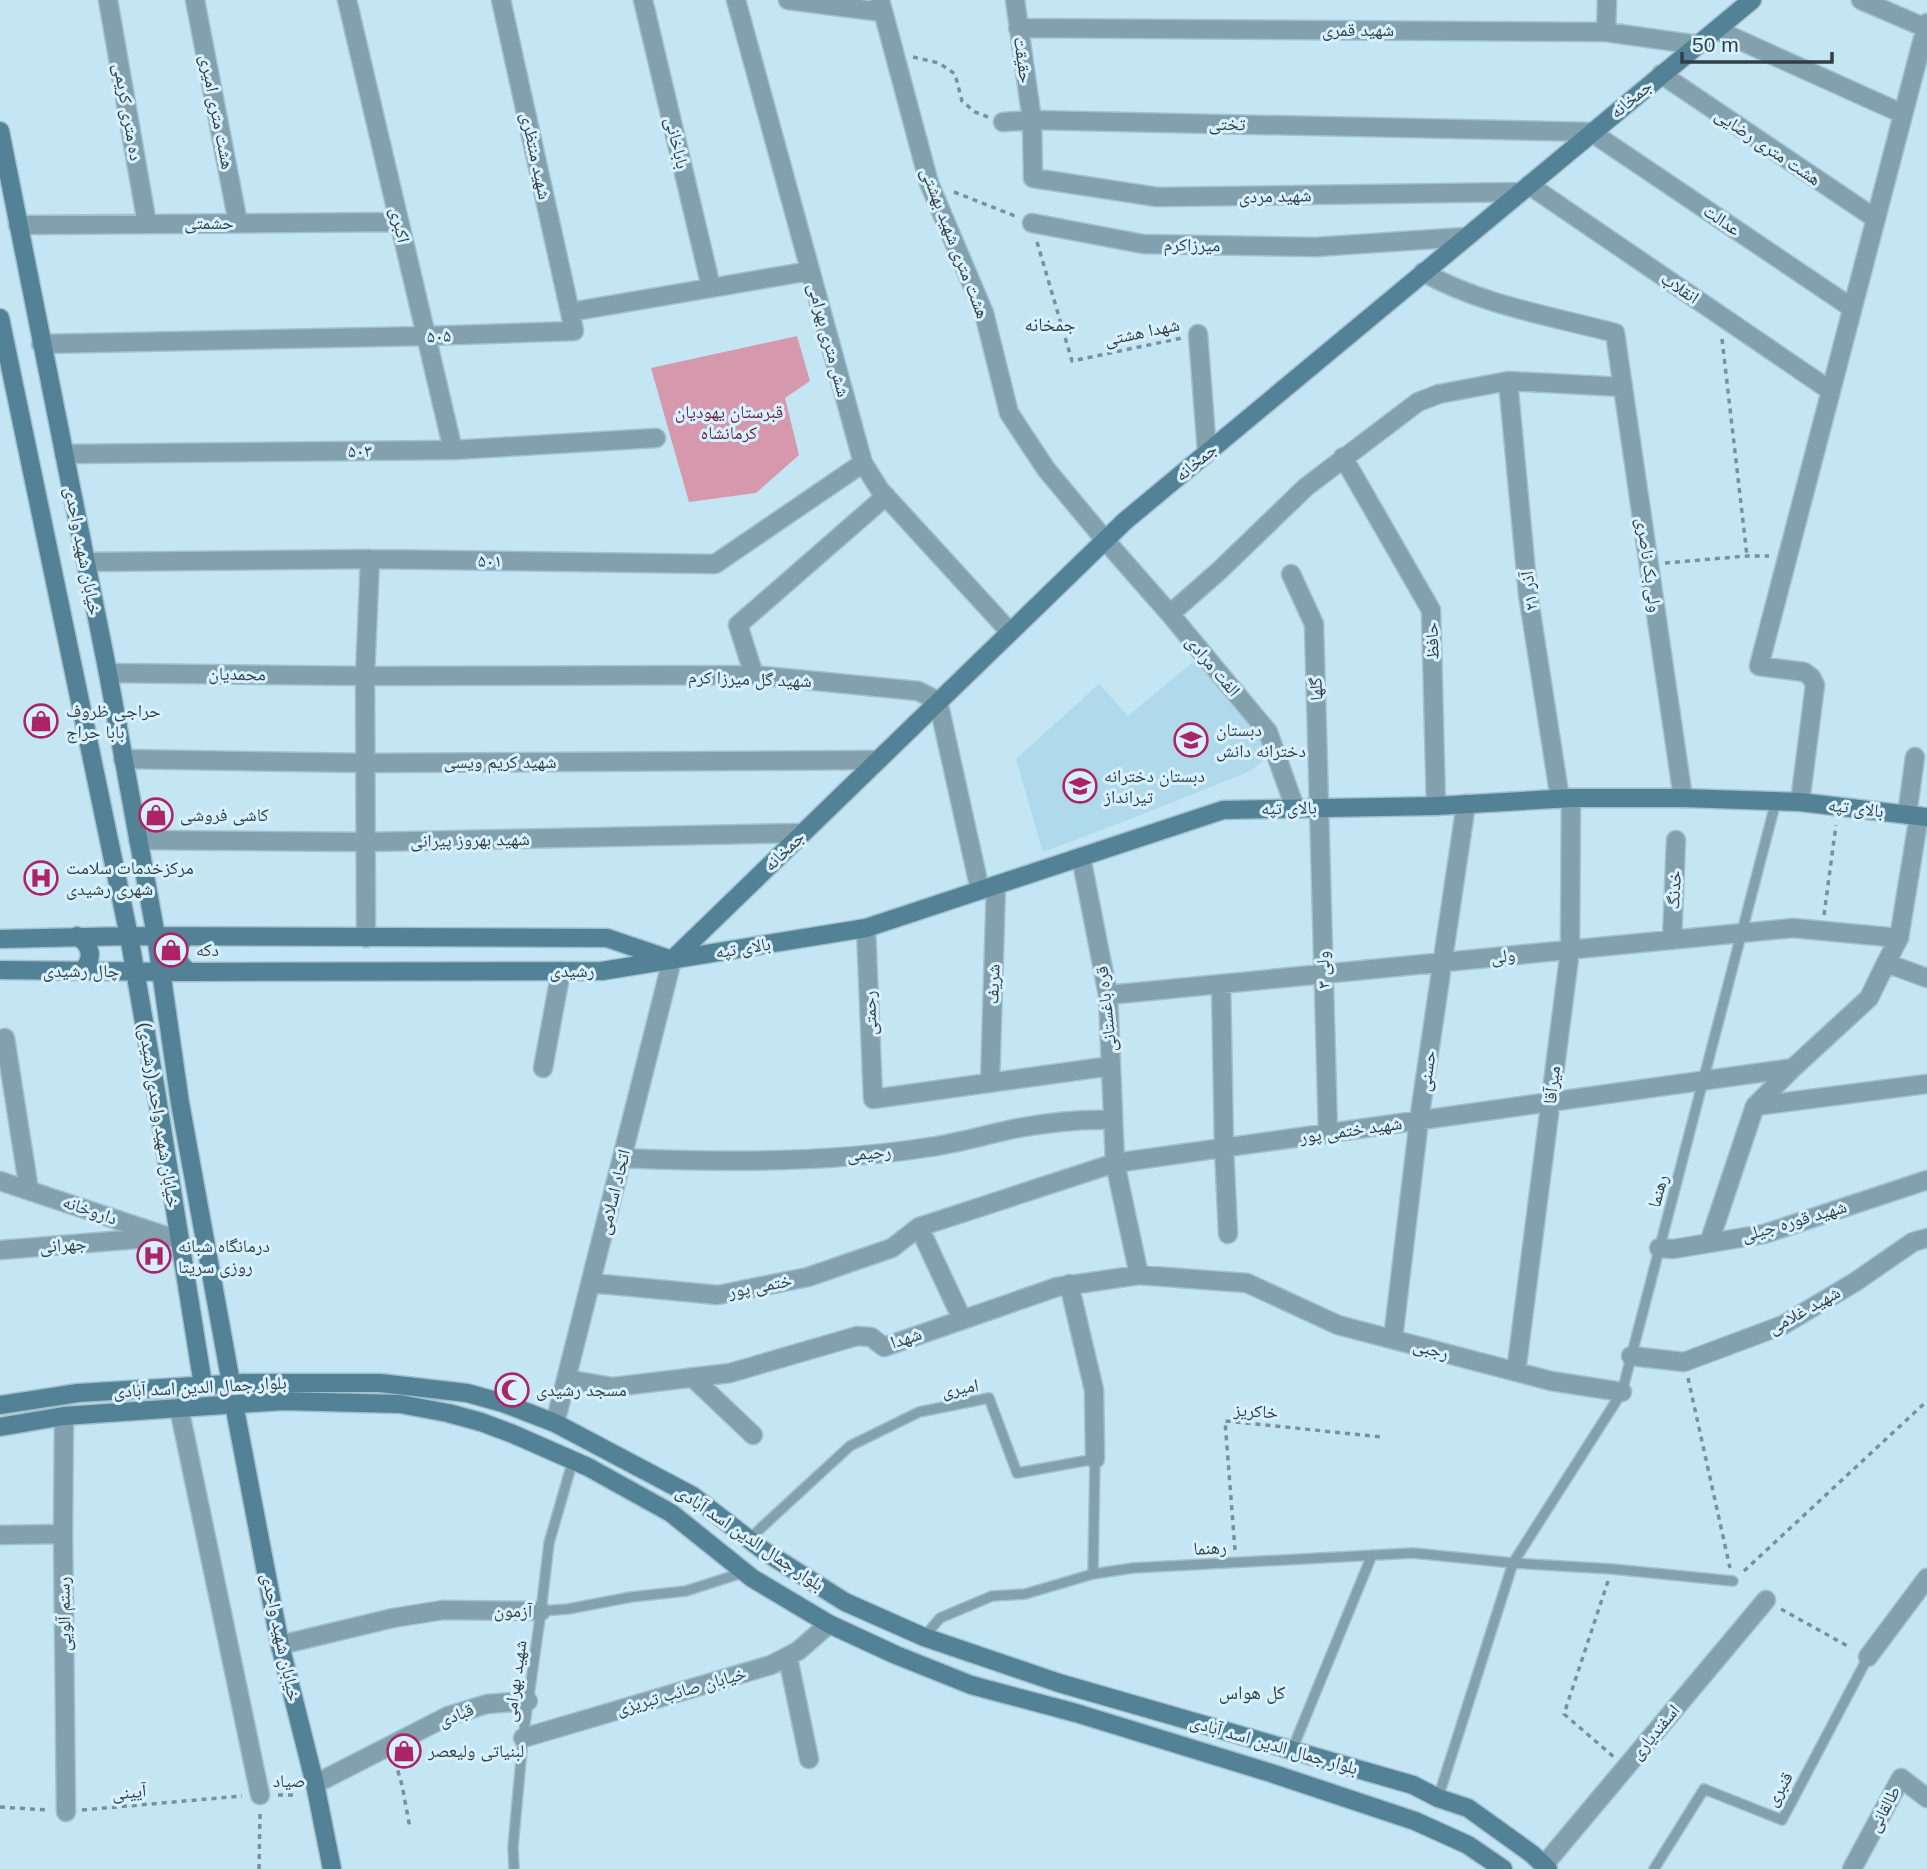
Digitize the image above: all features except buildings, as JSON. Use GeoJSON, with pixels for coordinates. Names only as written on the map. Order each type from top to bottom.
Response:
{"type":"FeatureCollection","features":[{"type":"Feature","properties":{"kind":"main road","name":"جمخانه"},"geometry":{"type":"LineString","coordinates":[[672,960],[1125,521],[1752,0]]}},
{"type":"Feature","properties":{"kind":"main road","name":"خیابان شهید واحدی"},"geometry":{"type":"LineString","coordinates":[[0,131],[108,673],[161,971]]}},
{"type":"Feature","properties":{"kind":"main road","name":"خیابان شهید واحدی"},"geometry":{"type":"LineString","coordinates":[[0,318],[3,348],[130,936],[135,971]]}},
{"type":"Feature","properties":{"kind":"main road","name":"بالای تپه"},"geometry":{"type":"LineString","coordinates":[[672,960],[866,928],[1223,810],[1436,806],[1566,798],[1683,798],[1800,802],[1918,816]]}},
{"type":"Feature","properties":{"kind":"main road"},"geometry":{"type":"LineString","coordinates":[[77,936],[88,946],[90,952],[90,960],[82,971]]}},
{"type":"Feature","properties":{"kind":"main road","name":"چال رشیدی"},"geometry":{"type":"LineString","coordinates":[[0,939],[156,936]]}},
{"type":"Feature","properties":{"kind":"main road","name":"رشیدی"},"geometry":{"type":"LineString","coordinates":[[156,936],[607,938],[672,960]]}},
{"type":"Feature","properties":{"kind":"main road"},"geometry":{"type":"LineString","coordinates":[[186,937],[178,946],[177,958],[184,969],[190,972]]}},
{"type":"Feature","properties":{"kind":"main road","name":"رشیدی"},"geometry":{"type":"LineString","coordinates":[[161,971],[602,971],[672,960]]}},
{"type":"Feature","properties":{"kind":"main road","name":"چال رشیدی"},"geometry":{"type":"LineString","coordinates":[[0,970],[161,971]]}},
{"type":"Feature","properties":{"kind":"main road","name":"خیابان شهید واحدی(رشیدی)"},"geometry":{"type":"LineString","coordinates":[[135,971],[156,1091],[174,1238],[203,1385]]}},
{"type":"Feature","properties":{"kind":"main road","name":"خیابان شهید واحدی(رشیدی)"},"geometry":{"type":"LineString","coordinates":[[161,971],[180,1102],[230,1383]]}},
{"type":"Feature","properties":{"kind":"main road","name":"بلوار جمال الدین اسد آبادی"},"geometry":{"type":"LineString","coordinates":[[0,1405],[78,1393],[230,1383],[380,1383],[467,1394],[503,1403],[555,1423],[692,1496],[764,1551],[845,1602],[924,1637],[1059,1683],[1413,1785],[1438,1798],[1468,1808],[1546,1867]]}},
{"type":"Feature","properties":{"kind":"main road","name":"بلوار جمال الدین اسد آبادی"},"geometry":{"type":"LineString","coordinates":[[0,1427],[64,1416],[283,1401],[400,1405],[481,1422],[573,1460],[671,1513],[744,1572],[829,1624],[914,1662],[971,1685],[1089,1717],[1415,1821],[1468,1845],[1480,1858],[1503,1869]]}},
{"type":"Feature","properties":{"kind":"main road","name":"خیابان شهید واحدی"},"geometry":{"type":"LineString","coordinates":[[234,1404],[280,1645],[316,1789],[332,1869]]}},
{"type":"Feature","properties":{"kind":"main road"},"geometry":{"type":"LineString","coordinates":[[914,1662],[924,1637]]}},
{"type":"Feature","properties":{"kind":"main road"},"geometry":{"type":"LineString","coordinates":[[1480,1858],[1495,1828]]}},
{"type":"Feature","properties":{"kind":"street","name":"ده متری کریمی"},"geometry":{"type":"LineString","coordinates":[[108,0],[147,223]]}},
{"type":"Feature","properties":{"kind":"street","name":"هشت متری امیری"},"geometry":{"type":"LineString","coordinates":[[195,0],[238,223]]}},
{"type":"Feature","properties":{"kind":"street","name":"اکبری"},"geometry":{"type":"LineString","coordinates":[[347,0],[453,450]]}},
{"type":"Feature","properties":{"kind":"street","name":"شهید منتظری"},"geometry":{"type":"LineString","coordinates":[[501,0],[570,312]]}},
{"type":"Feature","properties":{"kind":"street","name":"باباخانی"},"geometry":{"type":"LineString","coordinates":[[643,0],[711,287]]}},
{"type":"Feature","properties":{"kind":"street","name":"شش متری بهرامی"},"geometry":{"type":"LineString","coordinates":[[736,0],[863,463],[880,490],[1010,632]]}},
{"type":"Feature","properties":{"kind":"street"},"geometry":{"type":"LineString","coordinates":[[788,0],[881,6]]}},
{"type":"Feature","properties":{"kind":"street","name":"حقیقت"},"geometry":{"type":"LineString","coordinates":[[1015,0],[1032,120],[1033,178]]}},
{"type":"Feature","properties":{"kind":"street"},"geometry":{"type":"LineString","coordinates":[[1606,0],[1606,32]]}},
{"type":"Feature","properties":{"kind":"street"},"geometry":{"type":"LineString","coordinates":[[1800,802],[1815,685],[1811,677],[1804,672],[1759,666],[1926,25],[1861,0]]}},
{"type":"Feature","properties":{"kind":"street","name":"هشت متری شهید بهشتی"},"geometry":{"type":"LineString","coordinates":[[881,6],[929,183],[984,313],[1009,413],[1046,469],[1105,540]]}},
{"type":"Feature","properties":{"kind":"street","name":"شهید قمری"},"geometry":{"type":"LineString","coordinates":[[1018,28],[1606,32],[1698,45]]}},
{"type":"Feature","properties":{"kind":"street"},"geometry":{"type":"LineString","coordinates":[[1717,30],[1903,114]]}},
{"type":"Feature","properties":{"kind":"street","name":"هشت متری رضایی"},"geometry":{"type":"LineString","coordinates":[[1661,74],[1876,219]]}},
{"type":"Feature","properties":{"kind":"street","name":"تختی"},"geometry":{"type":"LineString","coordinates":[[1003,122],[1032,120],[1591,132]]}},
{"type":"Feature","properties":{"kind":"street","name":"عدالت"},"geometry":{"type":"LineString","coordinates":[[1591,132],[1852,308]]}},
{"type":"Feature","properties":{"kind":"street","name":"شهید مردی"},"geometry":{"type":"LineString","coordinates":[[1033,178],[1157,197],[1524,188]]}},
{"type":"Feature","properties":{"kind":"street","name":"انقلاب"},"geometry":{"type":"LineString","coordinates":[[1524,188],[1719,314],[1830,391]]}},
{"type":"Feature","properties":{"kind":"street","name":"حشمتی"},"geometry":{"type":"LineString","coordinates":[[18,225],[399,222]]}},
{"type":"Feature","properties":{"kind":"street","name":"میرزاکرم"},"geometry":{"type":"LineString","coordinates":[[1032,223],[1143,244],[1315,247],[1465,237]]}},
{"type":"Feature","properties":{"kind":"street"},"geometry":{"type":"LineString","coordinates":[[570,312],[810,271]]}},
{"type":"Feature","properties":{"kind":"street","name":"ولی بک ناصری"},"geometry":{"type":"LineString","coordinates":[[1423,272],[1446,285],[1492,301],[1615,333],[1683,798]]}},
{"type":"Feature","properties":{"kind":"street","name":"۵۰۵"},"geometry":{"type":"LineString","coordinates":[[41,344],[574,331],[570,312]]}},
{"type":"Feature","properties":{"kind":"street"},"geometry":{"type":"LineString","coordinates":[[1198,334],[1207,452]]}},
{"type":"Feature","properties":{"kind":"street"},"geometry":{"type":"LineString","coordinates":[[1170,614],[1306,487],[1418,402],[1439,394],[1508,381],[1623,387]]}},
{"type":"Feature","properties":{"kind":"street","name":"۲۱ آذر"},"geometry":{"type":"LineString","coordinates":[[1508,381],[1528,594],[1566,798]]}},
{"type":"Feature","properties":{"kind":"street","name":"۵۰۳"},"geometry":{"type":"LineString","coordinates":[[64,454],[453,450],[656,438]]}},
{"type":"Feature","properties":{"kind":"street","name":"حافظ"},"geometry":{"type":"LineString","coordinates":[[1343,457],[1431,610],[1436,806]]}},
{"type":"Feature","properties":{"kind":"street","name":"۵۰۱"},"geometry":{"type":"LineString","coordinates":[[86,562],[370,559],[715,564],[863,463]]}},
{"type":"Feature","properties":{"kind":"street"},"geometry":{"type":"LineString","coordinates":[[754,675],[738,625],[886,496]]}},
{"type":"Feature","properties":{"kind":"street","name":"الفت مرادی"},"geometry":{"type":"LineString","coordinates":[[1105,540],[1268,732],[1295,807]]}},
{"type":"Feature","properties":{"kind":"street"},"geometry":{"type":"LineString","coordinates":[[366,937],[365,676],[370,559]]}},
{"type":"Feature","properties":{"kind":"street","name":"گلها"},"geometry":{"type":"LineString","coordinates":[[1292,574],[1314,624],[1319,808]]}},
{"type":"Feature","properties":{"kind":"street","name":"محمدیان"},"geometry":{"type":"LineString","coordinates":[[108,673],[365,676]]}},
{"type":"Feature","properties":{"kind":"street","name":"شهید گل میرزا کرم"},"geometry":{"type":"LineString","coordinates":[[365,676],[754,675],[918,691],[938,701]]}},
{"type":"Feature","properties":{"kind":"street"},"geometry":{"type":"LineString","coordinates":[[938,701],[988,887]]}},
{"type":"Feature","properties":{"kind":"street"},"geometry":{"type":"LineString","coordinates":[[1709,1243],[1755,1106],[1869,998],[1899,938],[1918,816],[1915,757]]}},
{"type":"Feature","properties":{"kind":"street","name":"شهید کریم ویسی"},"geometry":{"type":"LineString","coordinates":[[123,759],[366,763],[878,760]]}},
{"type":"Feature","properties":{"kind":"street","name":"میرآقا"},"geometry":{"type":"LineString","coordinates":[[1516,1372],[1570,950],[1566,798]]}},
{"type":"Feature","properties":{"kind":"street","name":"حسنی"},"geometry":{"type":"LineString","coordinates":[[1393,1339],[1419,1120],[1466,804]]}},
{"type":"Feature","properties":{"kind":"street","name":"ولی ۳"},"geometry":{"type":"LineString","coordinates":[[1319,808],[1328,1133]]}},
{"type":"Feature","properties":{"kind":"street","name":"شهید بهروز پیرانی"},"geometry":{"type":"LineString","coordinates":[[138,840],[366,842],[802,833]]}},
{"type":"Feature","properties":{"kind":"street","name":"خدنگ"},"geometry":{"type":"LineString","coordinates":[[1672,940],[1676,840]]}},
{"type":"Feature","properties":{"kind":"street","name":"قره باغستانی"},"geometry":{"type":"LineString","coordinates":[[1081,857],[1108,995],[1115,1163],[1139,1275]]}},
{"type":"Feature","properties":{"kind":"street","name":"شریف"},"geometry":{"type":"LineString","coordinates":[[988,887],[990,1083]]}},
{"type":"Feature","properties":{"kind":"street","name":"رحمتی"},"geometry":{"type":"LineString","coordinates":[[866,928],[873,1099],[990,1083]]}},
{"type":"Feature","properties":{"kind":"street","name":"ولی"},"geometry":{"type":"LineString","coordinates":[[1108,995],[1793,928],[1899,938]]}},
{"type":"Feature","properties":{"kind":"street","name":"اتحاد اسلامی"},"geometry":{"type":"LineString","coordinates":[[555,1423],[672,960]]}},
{"type":"Feature","properties":{"kind":"street"},"geometry":{"type":"LineString","coordinates":[[1886,963],[1927,978]]}},
{"type":"Feature","properties":{"kind":"street"},"geometry":{"type":"LineString","coordinates":[[543,1068],[561,971]]}},
{"type":"Feature","properties":{"kind":"street"},"geometry":{"type":"LineString","coordinates":[[1221,984],[1228,1234]]}},
{"type":"Feature","properties":{"kind":"street"},"geometry":{"type":"LineString","coordinates":[[5,1038],[29,1190]]}},
{"type":"Feature","properties":{"kind":"street"},"geometry":{"type":"LineString","coordinates":[[990,1083],[1111,1066]]}},
{"type":"Feature","properties":{"kind":"street","name":"شهید ختمی پور"},"geometry":{"type":"LineString","coordinates":[[919,1227],[1115,1163],[1793,1068]]}},
{"type":"Feature","properties":{"kind":"street"},"geometry":{"type":"LineString","coordinates":[[1755,1106],[1927,1084]]}},
{"type":"Feature","properties":{"kind":"street","name":"رحیمی"},"geometry":{"type":"LineString","coordinates":[[623,1158],[689,1161],[810,1158],[930,1147],[1016,1129],[1086,1119],[1113,1120]]}},
{"type":"Feature","properties":{"kind":"street","name":"شهید قوره جیلی"},"geometry":{"type":"LineString","coordinates":[[1659,1248],[1673,1249],[1764,1234],[1927,1180]]}},
{"type":"Feature","properties":{"kind":"street","name":"داروخانه"},"geometry":{"type":"LineString","coordinates":[[0,1181],[174,1238]]}},
{"type":"Feature","properties":{"kind":"street"},"geometry":{"type":"LineString","coordinates":[[919,1227],[962,1319]]}},
{"type":"Feature","properties":{"kind":"street","name":"ختمی پور"},"geometry":{"type":"LineString","coordinates":[[591,1283],[718,1295],[808,1277],[892,1248],[919,1227]]}},
{"type":"Feature","properties":{"kind":"street","name":"جهرانی"},"geometry":{"type":"LineString","coordinates":[[0,1250],[174,1238]]}},
{"type":"Feature","properties":{"kind":"street","name":"شهید غلامی"},"geometry":{"type":"LineString","coordinates":[[1631,1356],[1685,1362],[1783,1325],[1855,1282],[1913,1242],[1927,1238]]}},
{"type":"Feature","properties":{"kind":"street","name":"شهدا"},"geometry":{"type":"LineString","coordinates":[[566,1379],[613,1387],[730,1373],[857,1336],[871,1337],[884,1347],[1069,1284],[1139,1275],[1247,1283]]}},
{"type":"Feature","properties":{"kind":"street","name":"رجبی"},"geometry":{"type":"LineString","coordinates":[[1247,1283],[1338,1325],[1551,1381],[1622,1392]]}},
{"type":"Feature","properties":{"kind":"street"},"geometry":{"type":"LineString","coordinates":[[1069,1284],[1094,1390],[1095,1459]]}},
{"type":"Feature","properties":{"kind":"street"},"geometry":{"type":"LineString","coordinates":[[692,1377],[753,1435]]}},
{"type":"Feature","properties":{"kind":"street"},"geometry":{"type":"LineString","coordinates":[[179,1408],[261,1795]]}},
{"type":"Feature","properties":{"kind":"street","name":"رستم آلویی"},"geometry":{"type":"LineString","coordinates":[[64,1416],[66,1812]]}},
{"type":"Feature","properties":{"kind":"street"},"geometry":{"type":"LineString","coordinates":[[0,1535],[63,1534]]}},
{"type":"Feature","properties":{"kind":"street"},"geometry":{"type":"LineString","coordinates":[[1868,1657],[1927,1578]]}},
{"type":"Feature","properties":{"kind":"street","name":"اسفندیاری"},"geometry":{"type":"LineString","coordinates":[[1546,1867],[1766,1600]]}},
{"type":"Feature","properties":{"kind":"street","name":"آزمون"},"geometry":{"type":"LineString","coordinates":[[280,1645],[382,1620],[443,1609],[541,1611]]}},
{"type":"Feature","properties":{"kind":"street","name":"خیابان صائب تبریزی"},"geometry":{"type":"LineString","coordinates":[[523,1738],[771,1665],[798,1651],[829,1624]]}},
{"type":"Feature","properties":{"kind":"street"},"geometry":{"type":"LineString","coordinates":[[788,1658],[809,1759]]}},
{"type":"Feature","properties":{"kind":"street","name":"قبادی"},"geometry":{"type":"LineString","coordinates":[[316,1789],[391,1745],[448,1716],[487,1704],[528,1701]]}},
{"type":"Feature","properties":{"kind":"street","name":"طالقانی"},"geometry":{"type":"LineString","coordinates":[[1852,1869],[1901,1778],[1927,1798]]}},
{"type":"Feature","properties":{"kind":"lane","name":"رهنما"},"geometry":{"type":"LineString","coordinates":[[1438,1798],[1513,1563],[1622,1392],[1776,801]]}},
{"type":"Feature","properties":{"kind":"lane","name":"امیری"},"geometry":{"type":"LineString","coordinates":[[749,1539],[850,1446],[919,1412],[989,1398],[1017,1474],[1095,1459]]}},
{"type":"Feature","properties":{"kind":"lane"},"geometry":{"type":"LineString","coordinates":[[1093,1574],[1095,1459]]}},
{"type":"Feature","properties":{"kind":"lane","name":"شهید بهرامی"},"geometry":{"type":"LineString","coordinates":[[514,1869],[513,1847],[523,1738],[549,1543],[573,1460]]}},
{"type":"Feature","properties":{"kind":"lane","name":"رهنما"},"geometry":{"type":"LineString","coordinates":[[924,1637],[940,1618],[992,1596],[1024,1594],[1093,1574],[1133,1568],[1413,1553],[1513,1563]]}},
{"type":"Feature","properties":{"kind":"lane"},"geometry":{"type":"LineString","coordinates":[[1292,1750],[1372,1555]]}},
{"type":"Feature","properties":{"kind":"lane"},"geometry":{"type":"LineString","coordinates":[[1513,1563],[1733,1581]]}},
{"type":"Feature","properties":{"kind":"lane","name":"آزمون"},"geometry":{"type":"LineString","coordinates":[[541,1611],[686,1591],[744,1572]]}},
{"type":"Feature","properties":{"kind":"lane","name":"قنبری"},"geometry":{"type":"LineString","coordinates":[[1654,1869],[1704,1789],[1782,1820],[1868,1657]]}},
{"type":"Feature","properties":{"kind":"path"},"geometry":{"type":"LineString","coordinates":[[894,57],[918,57],[939,63],[955,74],[962,101],[975,112],[1003,122]]}},
{"type":"Feature","properties":{"kind":"path"},"geometry":{"type":"LineString","coordinates":[[929,183],[1032,223]]}},
{"type":"Feature","properties":{"kind":"path","name":"شهدا هشتی"},"geometry":{"type":"LineString","coordinates":[[1032,223],[1072,361],[1198,334]]}},
{"type":"Feature","properties":{"kind":"path"},"geometry":{"type":"LineString","coordinates":[[1719,314],[1747,556]]}},
{"type":"Feature","properties":{"kind":"path"},"geometry":{"type":"LineString","coordinates":[[1649,565],[1747,556],[1787,556]]}},
{"type":"Feature","properties":{"kind":"path"},"geometry":{"type":"LineString","coordinates":[[1822,931],[1839,806]]}},
{"type":"Feature","properties":{"kind":"path"},"geometry":{"type":"LineString","coordinates":[[1685,1362],[1733,1581]]}},
{"type":"Feature","properties":{"kind":"path"},"geometry":{"type":"LineString","coordinates":[[1733,1581],[1927,1401]]}},
{"type":"Feature","properties":{"kind":"path","name":"خاکریز"},"geometry":{"type":"LineString","coordinates":[[1236,1563],[1225,1421],[1383,1437]]}},
{"type":"Feature","properties":{"kind":"path"},"geometry":{"type":"LineString","coordinates":[[1612,1569],[1564,1714],[1626,1767]]}},
{"type":"Feature","properties":{"kind":"path"},"geometry":{"type":"LineString","coordinates":[[1766,1600],[1868,1657]]}},
{"type":"Feature","properties":{"kind":"path"},"geometry":{"type":"LineString","coordinates":[[391,1745],[410,1828]]}},
{"type":"Feature","properties":{"kind":"path","name":"صیاد"},"geometry":{"type":"LineString","coordinates":[[261,1795],[316,1789]]}},
{"type":"Feature","properties":{"kind":"path"},"geometry":{"type":"LineString","coordinates":[[259,1869],[261,1795]]}},
{"type":"Feature","properties":{"kind":"path","name":"آیینی"},"geometry":{"type":"LineString","coordinates":[[0,1807],[66,1812],[261,1795]]}},
{"type":"Feature","properties":{"kind":"shaded area"},"geometry":{"type":"Polygon","coordinates":[[[1199,657],[1272,754],[1250,771],[1043,852],[1016,759],[1099,684],[1128,716],[1199,657]]]}},
{"type":"Feature","properties":{"kind":"green space","name":"قبرستان یهودیان کرمانشاه"},"geometry":{"type":"Polygon","coordinates":[[[797,336],[810,381],[785,398],[799,455],[756,493],[689,502],[651,368],[797,336]]]}},
{"type":"Feature","properties":{"kind":"place","name":"حراجی ظروف بابا حراج"},"geometry":{"type":"Point","coordinates":[41,721]}},
{"type":"Feature","properties":{"kind":"place","name":"دبستان دخترانه دانش"},"geometry":{"type":"Point","coordinates":[1191,740]}},
{"type":"Feature","properties":{"kind":"place","name":"دبستان دخترانه تیرانداز"},"geometry":{"type":"Point","coordinates":[1080,786]}},
{"type":"Feature","properties":{"kind":"place","name":"کاشی فروشی"},"geometry":{"type":"Point","coordinates":[156,815]}},
{"type":"Feature","properties":{"kind":"place","name":"مرکزخدمات سلامت شهری رشیدی"},"geometry":{"type":"Point","coordinates":[41,878]}},
{"type":"Feature","properties":{"kind":"place","name":"دکه"},"geometry":{"type":"Point","coordinates":[171,950]}},
{"type":"Feature","properties":{"kind":"place","name":"درمانگاه شبانه روزی سریتا"},"geometry":{"type":"Point","coordinates":[154,1256]}},
{"type":"Feature","properties":{"kind":"place","name":"مسجد رشیدی"},"geometry":{"type":"Point","coordinates":[512,1390]}},
{"type":"Feature","properties":{"kind":"place","name":"لبنیاتی ولیعصر"},"geometry":{"type":"Point","coordinates":[404,1751]}},
{"type":"Feature","properties":{"kind":"district","name":"جمخانه"},"geometry":{"type":"Point","coordinates":[1050,324]}},
{"type":"Feature","properties":{"kind":"district","name":"کل هواس"},"geometry":{"type":"Point","coordinates":[1252,1692]}}]}
